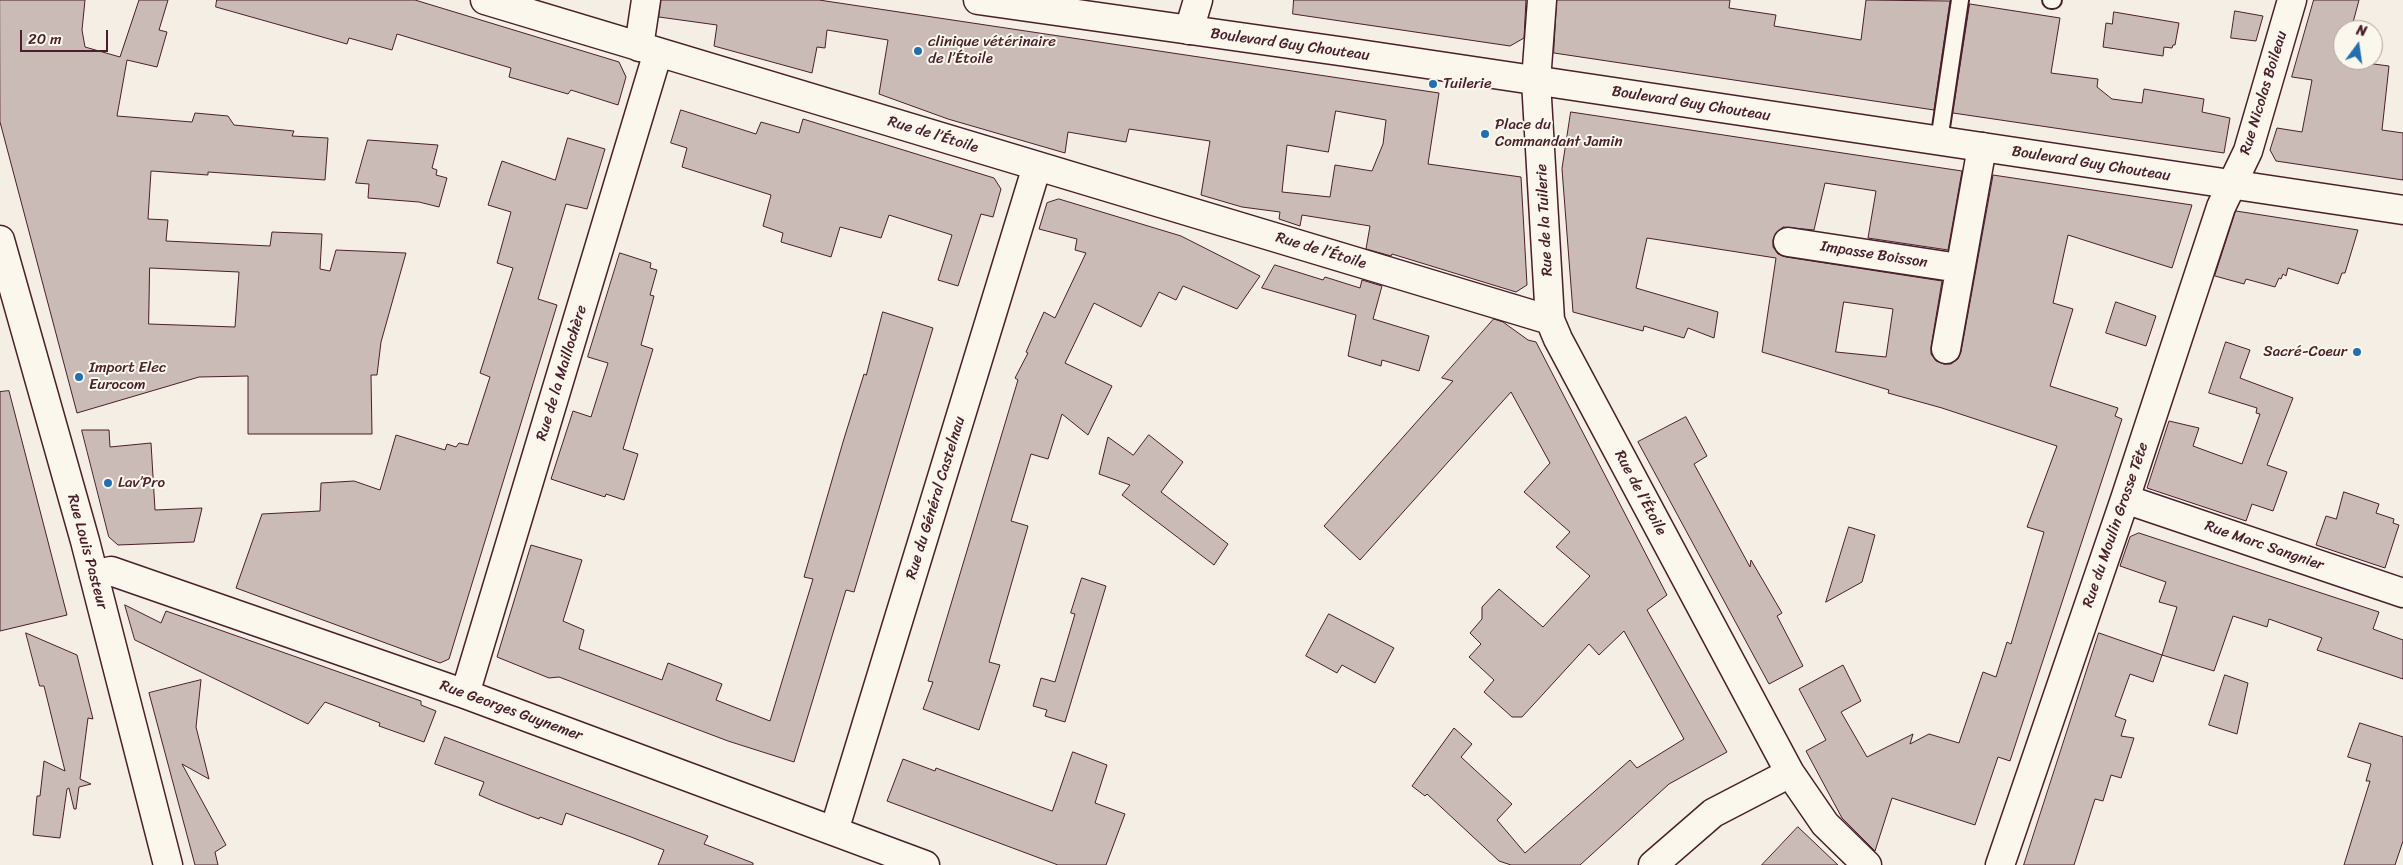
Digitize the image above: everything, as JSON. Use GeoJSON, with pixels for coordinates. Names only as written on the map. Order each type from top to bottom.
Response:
{"type":"FeatureCollection","features":[{"type":"Feature","properties":{"kind":"street","name":"Rue de l’Étoile"},"geometry":{"type":"LineString","coordinates":[[485,0],[1550,320],[1562,348],[1790,773],[1825,824],[1867,865]]}},
{"type":"Feature","properties":{"kind":"street","name":"Rue de la Maillochère"},"geometry":{"type":"LineString","coordinates":[[465,694],[648,49],[646,0]]}},
{"type":"Feature","properties":{"kind":"street","name":"Boulevard Guy Chouteau"},"geometry":{"type":"LineString","coordinates":[[978,0],[2403,210]]}},
{"type":"Feature","properties":{"kind":"street"},"geometry":{"type":"LineString","coordinates":[[1188,30],[1198,0]]}},
{"type":"Feature","properties":{"kind":"street","name":"Rue de la Tuilerie"},"geometry":{"type":"LineString","coordinates":[[1542,0],[1536,81],[1550,320]]}},
{"type":"Feature","properties":{"kind":"street","name":"Rue Nicolas Boileau"},"geometry":{"type":"LineString","coordinates":[[2231,185],[2248,151],[2292,0]]}},
{"type":"Feature","properties":{"kind":"street"},"geometry":{"type":"LineString","coordinates":[[1946,349],[1982,147]]}},
{"type":"Feature","properties":{"kind":"street","name":"Rue du Général Castelnau"},"geometry":{"type":"LineString","coordinates":[[834,831],[1037,166]]}},
{"type":"Feature","properties":{"kind":"street","name":"Rue du Moulin Grosse Tête"},"geometry":{"type":"LineString","coordinates":[[2000,865],[2125,499],[2221,207],[2231,185]]}},
{"type":"Feature","properties":{"kind":"street","name":"Rue Louis Pasteur"},"geometry":{"type":"LineString","coordinates":[[0,240],[94,576],[168,865]]}},
{"type":"Feature","properties":{"kind":"street","name":"Impasse Boisson"},"geometry":{"type":"LineString","coordinates":[[1788,242],[1960,268]]}},
{"type":"Feature","properties":{"kind":"street","name":"Rue Marc Sangnier"},"geometry":{"type":"LineString","coordinates":[[2125,499],[2403,593]]}},
{"type":"Feature","properties":{"kind":"street","name":"Rue Georges Guynemer"},"geometry":{"type":"LineString","coordinates":[[94,576],[111,571],[465,694],[925,865]]}},
{"type":"Feature","properties":{"kind":"street"},"geometry":{"type":"LineString","coordinates":[[1653,865],[1713,813],[1790,773]]}},
{"type":"Feature","properties":{"kind":"lane"},"geometry":{"type":"LineString","coordinates":[[1939,141],[1960,0]]}},
{"type":"Feature","properties":{"kind":"building"},"geometry":{"type":"Polygon","coordinates":[[[0,0],[85,0],[82,30],[85,47],[120,57],[139,0],[168,0],[159,30],[167,32],[157,67],[127,60],[117,116],[192,122],[195,113],[228,116],[234,125],[294,131],[292,136],[328,138],[325,180],[208,172],[208,175],[151,171],[148,219],[168,220],[166,241],[270,246],[272,232],[322,234],[320,269],[330,271],[336,250],[406,253],[381,342],[377,375],[371,375],[372,434],[248,434],[248,376],[199,377],[77,413],[0,122],[0,0]],[[150,268],[149,324],[235,327],[239,272],[150,268]]]}},
{"type":"Feature","properties":{"kind":"building"},"geometry":{"type":"Polygon","coordinates":[[[217,0],[415,0],[619,62],[626,77],[618,105],[571,90],[568,94],[509,77],[511,68],[397,34],[392,50],[349,38],[347,44],[216,7],[217,0]]]}},
{"type":"Feature","properties":{"kind":"building"},"geometry":{"type":"Polygon","coordinates":[[[661,0],[819,0],[1439,93],[1428,164],[1521,177],[1527,285],[1516,292],[1392,254],[1391,256],[1366,249],[1370,226],[1302,215],[1300,226],[1279,219],[1280,212],[1242,207],[1201,195],[1210,141],[1129,129],[1126,142],[1068,132],[1065,153],[948,119],[879,94],[888,40],[827,30],[825,48],[817,47],[812,73],[714,46],[717,25],[659,17],[661,0]],[[1336,111],[1328,152],[1287,145],[1282,192],[1330,197],[1335,165],[1372,171],[1383,144],[1386,120],[1336,111]]]}},
{"type":"Feature","properties":{"kind":"building"},"geometry":{"type":"Polygon","coordinates":[[[1294,0],[1526,0],[1524,38],[1510,46],[1293,14],[1294,0]]]}},
{"type":"Feature","properties":{"kind":"building"},"geometry":{"type":"Polygon","coordinates":[[[1557,0],[1730,0],[1729,8],[1776,15],[1774,26],[1861,40],[1866,0],[1950,1],[1934,110],[1554,53],[1557,0]]]}},
{"type":"Feature","properties":{"kind":"building"},"geometry":{"type":"Polygon","coordinates":[[[2314,0],[2359,0],[2354,20],[2333,20],[2333,70],[2383,70],[2383,65],[2389,66],[2382,130],[2403,133],[2403,180],[2276,161],[2270,150],[2277,128],[2302,132],[2312,80],[2292,77],[2314,0]]]}},
{"type":"Feature","properties":{"kind":"building"},"geometry":{"type":"Polygon","coordinates":[[[1970,4],[2060,18],[2051,73],[2098,79],[2097,87],[2112,99],[2142,103],[2144,89],[2204,99],[2202,112],[2230,118],[2224,153],[1953,113],[1970,4]]]}},
{"type":"Feature","properties":{"kind":"building"},"geometry":{"type":"Polygon","coordinates":[[[2235,11],[2263,16],[2256,41],[2231,38],[2235,11]]]}},
{"type":"Feature","properties":{"kind":"building"},"geometry":{"type":"Polygon","coordinates":[[[2114,12],[2179,23],[2175,45],[2172,48],[2164,47],[2163,56],[2103,47],[2106,23],[2112,24],[2114,12]]]}},
{"type":"Feature","properties":{"kind":"building"},"geometry":{"type":"Polygon","coordinates":[[[681,110],[756,134],[761,122],[799,133],[803,119],[994,178],[1001,189],[993,217],[981,214],[958,286],[938,280],[952,235],[889,215],[881,238],[840,227],[831,257],[781,242],[783,233],[763,226],[771,195],[682,167],[687,148],[671,143],[681,110]]]}},
{"type":"Feature","properties":{"kind":"building"},"geometry":{"type":"Polygon","coordinates":[[[1571,112],[1962,171],[1948,250],[1868,238],[1876,191],[1825,183],[1814,230],[1783,227],[1776,233],[1773,240],[1773,247],[1778,254],[1786,257],[1942,281],[1931,354],[1936,361],[1944,364],[1951,364],[1958,359],[1961,352],[1993,175],[2192,205],[2172,268],[2068,235],[2053,303],[2073,309],[2050,386],[2118,408],[2115,416],[2122,419],[2010,761],[1998,757],[1975,825],[1892,798],[1875,851],[1842,818],[1806,751],[1826,740],[1799,689],[1843,665],[1861,701],[1841,712],[1867,757],[1913,734],[1910,744],[1929,734],[1959,743],[1983,672],[1996,677],[2007,642],[2011,644],[2044,532],[2027,527],[2057,446],[1942,408],[1888,393],[1889,390],[1762,352],[1776,258],[1647,238],[1636,288],[1718,312],[1714,338],[1688,328],[1684,338],[1644,326],[1643,331],[1573,312],[1562,169],[1571,112]],[[1844,302],[1836,352],[1886,357],[1893,309],[1844,302]]]}},
{"type":"Feature","properties":{"kind":"building"},"geometry":{"type":"Polygon","coordinates":[[[568,138],[605,149],[587,209],[566,204],[538,299],[557,305],[449,659],[440,663],[236,588],[262,514],[320,511],[321,483],[354,481],[380,490],[396,435],[445,450],[447,444],[456,447],[459,443],[468,445],[490,377],[480,373],[513,268],[497,263],[511,212],[488,205],[499,170],[502,161],[555,180],[568,138]]]}},
{"type":"Feature","properties":{"kind":"building"},"geometry":{"type":"Polygon","coordinates":[[[368,140],[438,145],[432,168],[437,170],[436,175],[447,178],[439,207],[419,202],[368,198],[369,184],[356,183],[368,140]]]}},
{"type":"Feature","properties":{"kind":"building"},"geometry":{"type":"Polygon","coordinates":[[[1059,199],[1181,236],[1260,276],[1237,309],[1183,286],[1176,300],[1159,292],[1141,327],[1094,303],[1065,363],[1112,386],[1088,435],[1062,414],[1048,459],[1031,454],[1011,521],[1028,526],[989,662],[1000,665],[979,730],[923,709],[933,682],[928,681],[1018,380],[1015,378],[1028,353],[1026,352],[1044,312],[1055,318],[1086,253],[1075,250],[1077,239],[1039,229],[1047,203],[1059,199]]]}},
{"type":"Feature","properties":{"kind":"building"},"geometry":{"type":"Polygon","coordinates":[[[2236,211],[2358,230],[2345,273],[2342,273],[2338,284],[2288,268],[2286,276],[2283,274],[2281,279],[2279,278],[2275,287],[2246,279],[2244,284],[2215,276],[2236,211]]]}},
{"type":"Feature","properties":{"kind":"building"},"geometry":{"type":"Polygon","coordinates":[[[620,253],[651,263],[650,268],[657,270],[650,295],[654,296],[641,345],[653,349],[623,449],[638,454],[624,500],[606,494],[605,497],[551,479],[573,411],[591,417],[608,363],[588,357],[620,253]]]}},
{"type":"Feature","properties":{"kind":"building"},"geometry":{"type":"Polygon","coordinates":[[[1275,265],[1323,280],[1325,277],[1360,288],[1362,280],[1382,286],[1373,319],[1429,336],[1419,371],[1382,360],[1381,366],[1348,356],[1356,315],[1262,288],[1275,265]]]}},
{"type":"Feature","properties":{"kind":"building"},"geometry":{"type":"Polygon","coordinates":[[[2116,302],[2156,316],[2146,346],[2106,333],[2116,302]]]}},
{"type":"Feature","properties":{"kind":"building"},"geometry":{"type":"Polygon","coordinates":[[[883,312],[933,328],[854,592],[846,590],[794,762],[728,741],[559,677],[549,678],[497,657],[531,545],[582,560],[563,621],[584,630],[579,649],[662,680],[668,663],[722,684],[716,700],[770,721],[813,579],[804,577],[843,442],[864,374],[866,375],[883,312]]]}},
{"type":"Feature","properties":{"kind":"building"},"geometry":{"type":"Polygon","coordinates":[[[1494,319],[1503,322],[1528,340],[1536,342],[1667,595],[1647,610],[1727,752],[1669,784],[1580,865],[1511,865],[1499,861],[1427,794],[1425,796],[1412,786],[1454,728],[1472,744],[1461,757],[1512,804],[1497,820],[1525,853],[1630,760],[1637,768],[1684,739],[1624,631],[1599,655],[1589,644],[1522,717],[1512,717],[1484,692],[1494,680],[1469,657],[1481,644],[1470,633],[1482,619],[1482,607],[1499,589],[1543,627],[1590,576],[1556,547],[1570,532],[1524,492],[1550,463],[1511,392],[1360,560],[1324,526],[1453,381],[1442,378],[1494,319]]]}},
{"type":"Feature","properties":{"kind":"building"},"geometry":{"type":"Polygon","coordinates":[[[2226,342],[2250,350],[2240,378],[2293,398],[2267,465],[2287,472],[2273,511],[2252,504],[2246,521],[2147,488],[2169,421],[2199,428],[2193,446],[2242,464],[2260,414],[2256,413],[2257,408],[2209,393],[2226,342]]]}},
{"type":"Feature","properties":{"kind":"building"},"geometry":{"type":"Polygon","coordinates":[[[9,391],[67,615],[0,631],[0,392],[9,391]]]}},
{"type":"Feature","properties":{"kind":"building"},"geometry":{"type":"Polygon","coordinates":[[[1686,417],[1707,456],[1694,464],[1750,567],[1751,560],[1782,613],[1777,616],[1803,666],[1769,684],[1638,442],[1686,417]]]}},
{"type":"Feature","properties":{"kind":"building"},"geometry":{"type":"Polygon","coordinates":[[[82,430],[109,430],[110,447],[151,443],[155,510],[202,508],[194,542],[118,545],[109,537],[82,430]]]}},
{"type":"Feature","properties":{"kind":"building"},"geometry":{"type":"Polygon","coordinates":[[[1149,435],[1183,462],[1161,492],[1228,544],[1214,565],[1122,495],[1130,485],[1099,474],[1108,437],[1133,455],[1149,435]]]}},
{"type":"Feature","properties":{"kind":"building"},"geometry":{"type":"Polygon","coordinates":[[[2344,492],[2379,504],[2376,513],[2394,519],[2393,523],[2399,525],[2385,568],[2316,545],[2326,516],[2336,519],[2344,492]]]}},
{"type":"Feature","properties":{"kind":"building"},"geometry":{"type":"Polygon","coordinates":[[[1849,527],[1875,535],[1862,582],[1826,602],[1849,527]]]}},
{"type":"Feature","properties":{"kind":"building"},"geometry":{"type":"Polygon","coordinates":[[[2139,533],[2379,612],[2373,629],[2403,640],[2403,679],[2317,650],[2322,638],[2269,619],[2267,627],[2233,616],[2214,671],[2162,655],[2177,607],[2159,602],[2166,582],[2120,566],[2130,537],[2139,533]]]}},
{"type":"Feature","properties":{"kind":"building"},"geometry":{"type":"Polygon","coordinates":[[[1082,578],[1106,586],[1065,722],[1045,716],[1047,710],[1033,706],[1041,678],[1055,682],[1075,614],[1071,613],[1082,578]]]}},
{"type":"Feature","properties":{"kind":"building"},"geometry":{"type":"Polygon","coordinates":[[[125,605],[161,623],[166,611],[421,701],[421,705],[436,711],[424,742],[379,726],[380,723],[325,702],[308,724],[135,640],[125,605]]]}},
{"type":"Feature","properties":{"kind":"building"},"geometry":{"type":"Polygon","coordinates":[[[1329,614],[1394,648],[1375,683],[1342,665],[1337,673],[1306,656],[1329,614]]]}},
{"type":"Feature","properties":{"kind":"building"},"geometry":{"type":"Polygon","coordinates":[[[26,633],[77,655],[93,719],[88,718],[80,779],[91,784],[79,787],[76,809],[74,809],[69,788],[67,789],[60,838],[33,835],[37,796],[40,796],[44,761],[65,771],[44,686],[40,686],[26,633]]]}},
{"type":"Feature","properties":{"kind":"building"},"geometry":{"type":"Polygon","coordinates":[[[2099,633],[2162,655],[2153,682],[2130,674],[2115,716],[2126,720],[2121,736],[2134,738],[2121,778],[2111,775],[2103,801],[2095,799],[2074,865],[2024,865],[2099,633]]]}},
{"type":"Feature","properties":{"kind":"building"},"geometry":{"type":"Polygon","coordinates":[[[2225,675],[2248,683],[2237,734],[2209,725],[2225,675]]]}},
{"type":"Feature","properties":{"kind":"building"},"geometry":{"type":"Polygon","coordinates":[[[201,680],[196,727],[209,779],[182,764],[226,845],[215,852],[218,865],[195,865],[149,693],[201,680]]]}},
{"type":"Feature","properties":{"kind":"building"},"geometry":{"type":"Polygon","coordinates":[[[2360,723],[2403,737],[2403,841],[2395,865],[2344,865],[2370,781],[2366,781],[2371,764],[2348,757],[2360,723]]]}},
{"type":"Feature","properties":{"kind":"building"},"geometry":{"type":"Polygon","coordinates":[[[445,737],[708,836],[704,844],[753,863],[753,865],[658,865],[664,850],[631,837],[566,813],[562,825],[540,817],[539,819],[495,802],[479,795],[484,782],[435,764],[445,737]]]}},
{"type":"Feature","properties":{"kind":"building"},"geometry":{"type":"Polygon","coordinates":[[[1073,752],[1107,765],[1095,803],[1125,814],[1106,865],[1058,865],[887,801],[903,759],[935,771],[936,768],[1052,811],[1073,752]]]}},
{"type":"Feature","properties":{"kind":"building"},"geometry":{"type":"Polygon","coordinates":[[[1798,827],[1838,865],[1762,865],[1798,827]]]}},
{"type":"Feature","properties":{"kind":"place","name":"clinique vétérinaire de l’Étoile"},"geometry":{"type":"Point","coordinates":[918,51]}},
{"type":"Feature","properties":{"kind":"place","name":"Tuilerie"},"geometry":{"type":"Point","coordinates":[1433,84]}},
{"type":"Feature","properties":{"kind":"place","name":"Place du Commandant Jamin"},"geometry":{"type":"Point","coordinates":[1485,134]}},
{"type":"Feature","properties":{"kind":"place","name":"Sacré-Coeur"},"geometry":{"type":"Point","coordinates":[2357,352]}},
{"type":"Feature","properties":{"kind":"place","name":"Import Elec Eurocom"},"geometry":{"type":"Point","coordinates":[79,377]}},
{"type":"Feature","properties":{"kind":"place","name":"Lav’Pro"},"geometry":{"type":"Point","coordinates":[108,483]}}]}
